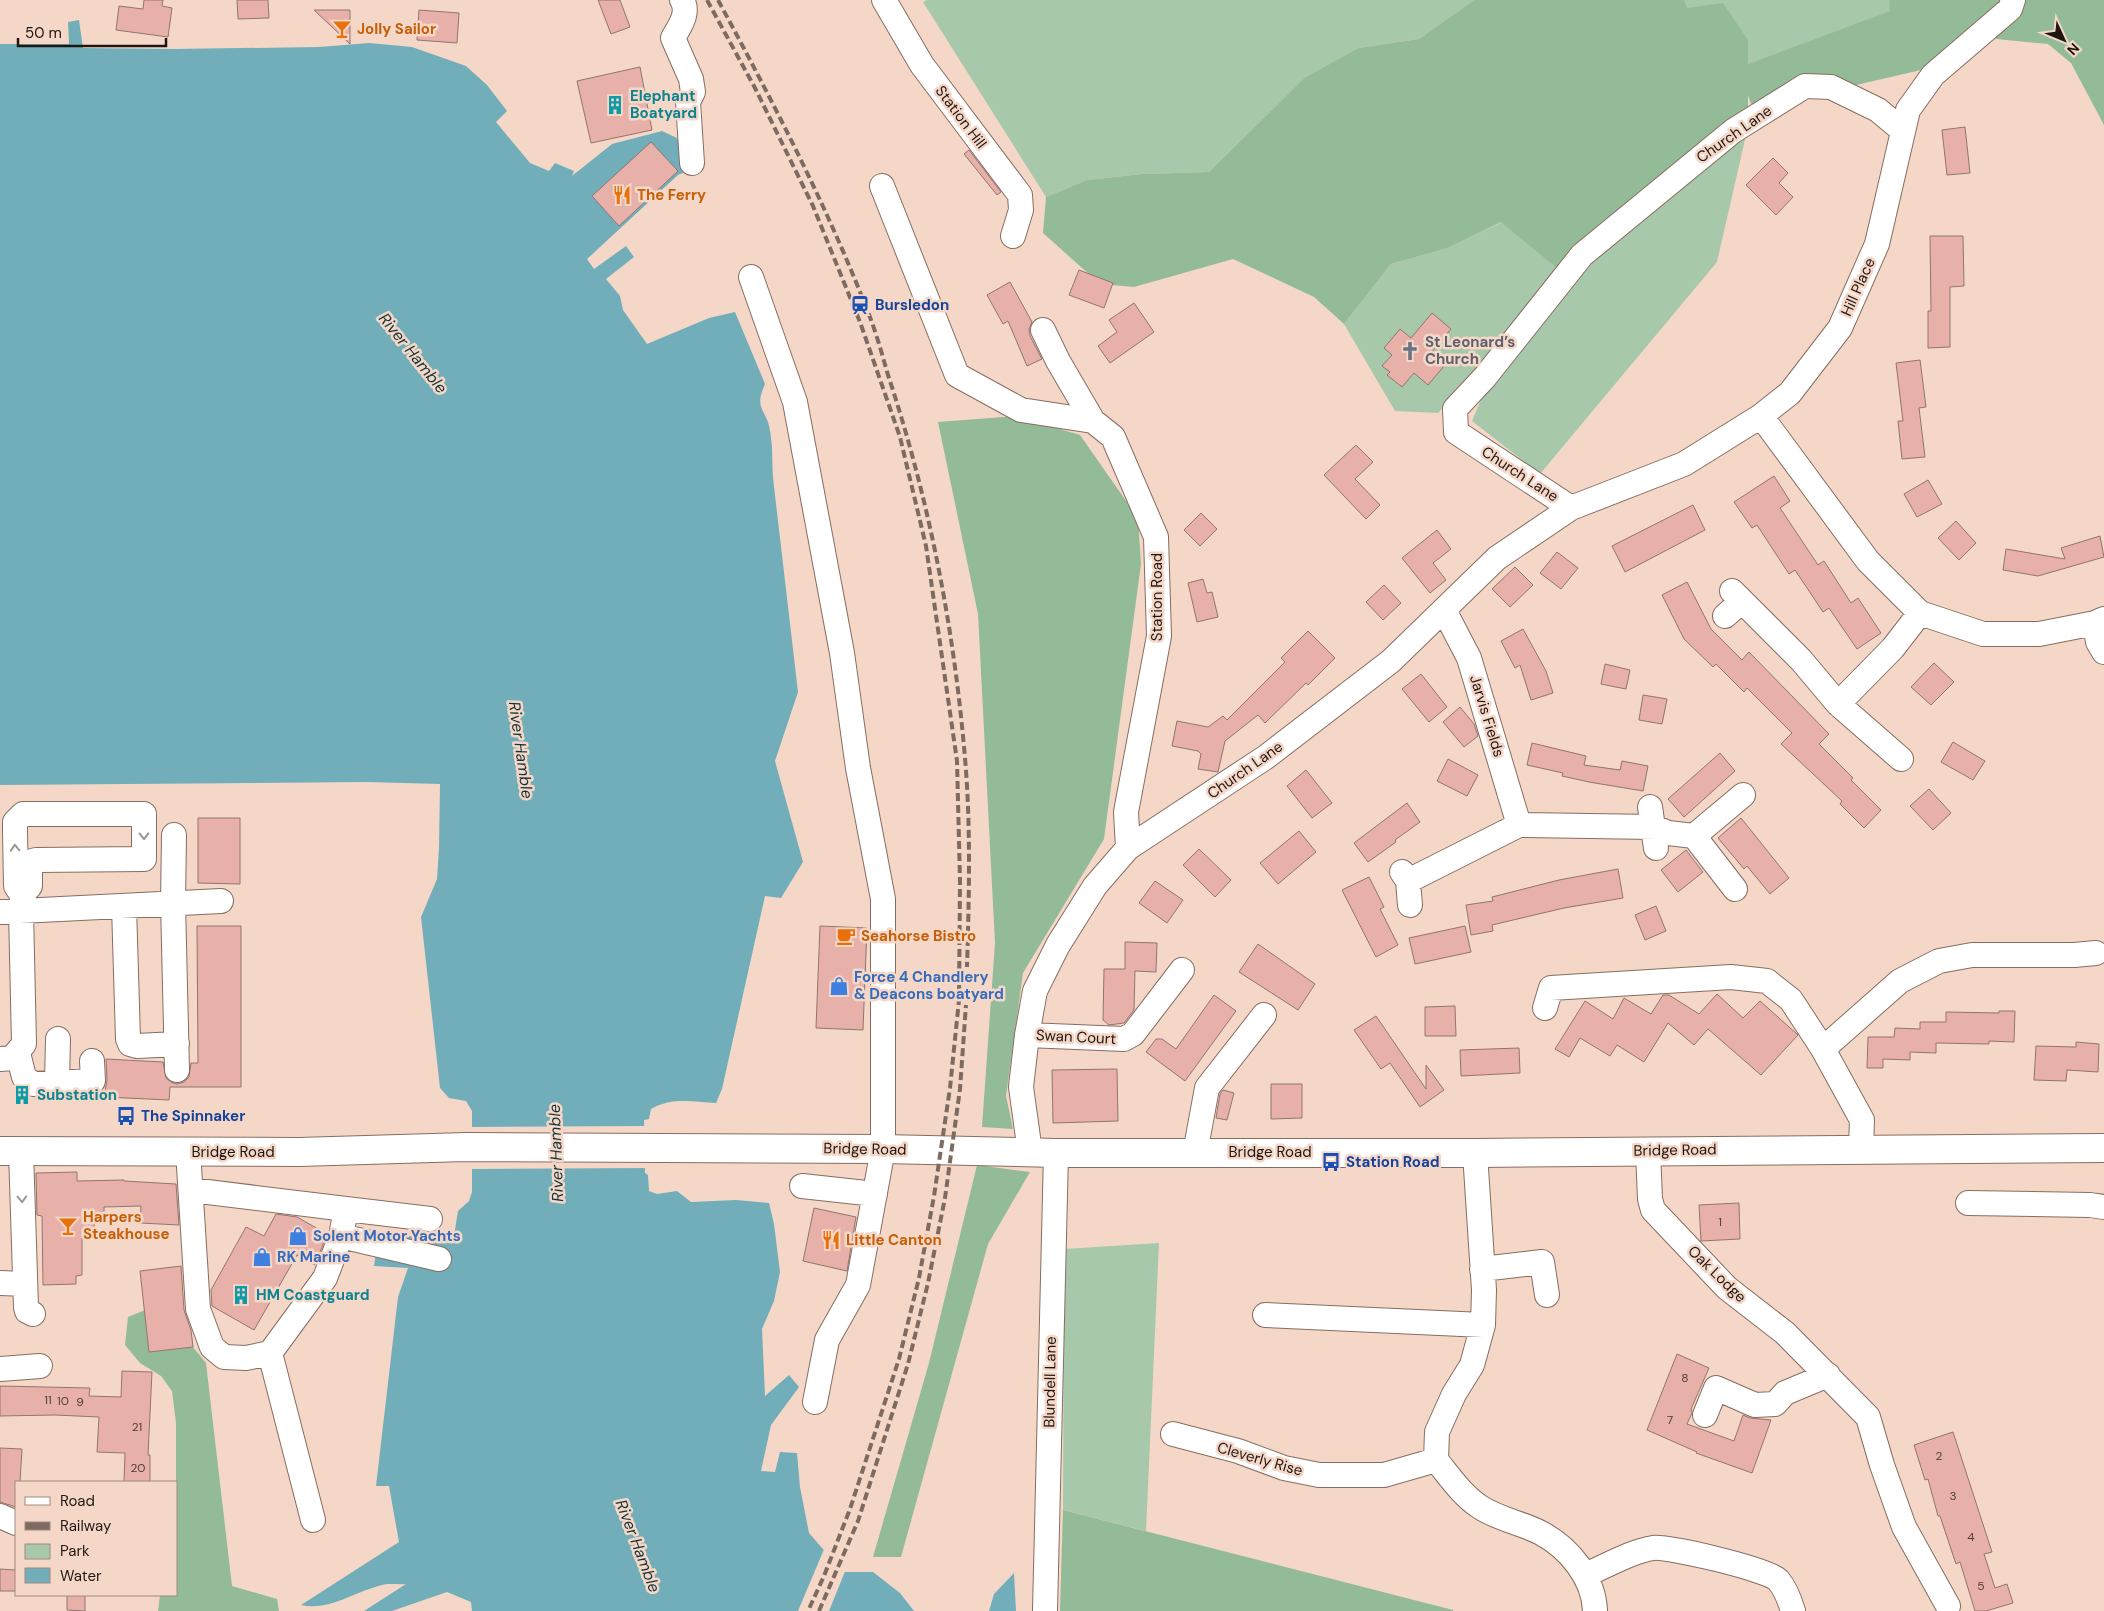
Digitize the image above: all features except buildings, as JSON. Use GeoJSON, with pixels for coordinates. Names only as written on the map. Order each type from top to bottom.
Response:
{"type":"FeatureCollection","features":[{"type":"Feature","properties":{"kind":"main road","name":"Bridge Road"},"geometry":{"type":"LineString","coordinates":[[10,1151],[299,1152],[466,1146],[1195,1153],[1475,1153],[1861,1148],[2104,1148]]}},
{"type":"Feature","properties":{"kind":"street"},"geometry":{"type":"LineString","coordinates":[[682,0],[685,5],[685,17],[673,38],[691,79],[693,92],[688,102],[692,163]]}},
{"type":"Feature","properties":{"kind":"street","name":"Station Hill"},"geometry":{"type":"LineString","coordinates":[[884,0],[922,65],[1020,195],[1021,210],[1014,236]]}},
{"type":"Feature","properties":{"kind":"street"},"geometry":{"type":"LineString","coordinates":[[1902,130],[1908,110],[1933,75],[2010,9],[2013,0]]}},
{"type":"Feature","properties":{"kind":"street","name":"Church Lane"},"geometry":{"type":"LineString","coordinates":[[1043,1152],[1021,1087],[1027,1035],[1036,991],[1058,945],[1095,886],[1128,848],[1266,757],[1390,661],[1497,558],[1571,508],[1456,432],[1455,408],[1485,377],[1582,255],[1733,131],[1805,86],[1831,87],[1878,110],[1902,130]]}},
{"type":"Feature","properties":{"kind":"street","name":"Hill Place"},"geometry":{"type":"LineString","coordinates":[[1571,508],[1684,464],[1760,416],[1790,393],[1840,328],[1877,244],[1902,130]]}},
{"type":"Feature","properties":{"kind":"street"},"geometry":{"type":"LineString","coordinates":[[882,186],[957,375],[1021,410],[1093,421]]}},
{"type":"Feature","properties":{"kind":"street"},"geometry":{"type":"LineString","coordinates":[[751,277],[795,402],[842,653],[858,768],[883,899],[884,1149],[858,1285],[827,1340],[815,1402]]}},
{"type":"Feature","properties":{"kind":"street"},"geometry":{"type":"LineString","coordinates":[[1043,330],[1058,362],[1093,421]]}},
{"type":"Feature","properties":{"kind":"street"},"geometry":{"type":"LineString","coordinates":[[1760,416],[1868,561],[1920,613],[1983,634],[2039,634],[2099,621],[2098,642],[2104,652]]}},
{"type":"Feature","properties":{"kind":"street","name":"Station Road"},"geometry":{"type":"LineString","coordinates":[[1093,421],[1113,437],[1156,536],[1159,636],[1126,812],[1128,848]]}},
{"type":"Feature","properties":{"kind":"street"},"geometry":{"type":"LineString","coordinates":[[1733,603],[1801,660],[1838,704],[1890,736],[1901,759]]}},
{"type":"Feature","properties":{"kind":"street","name":"Jarvis Fields"},"geometry":{"type":"LineString","coordinates":[[1444,610],[1469,658],[1520,825]]}},
{"type":"Feature","properties":{"kind":"street"},"geometry":{"type":"LineString","coordinates":[[1838,704],[1893,648],[1920,613]]}},
{"type":"Feature","properties":{"kind":"street"},"geometry":{"type":"LineString","coordinates":[[1694,836],[1743,795]]}},
{"type":"Feature","properties":{"kind":"street"},"geometry":{"type":"LineString","coordinates":[[15,906],[30,886],[30,865],[32,861],[144,859],[144,814],[24,814],[15,822],[15,906],[24,1044],[9,1056],[24,1077],[33,1084],[93,1081],[92,1061]]}},
{"type":"Feature","properties":{"kind":"street"},"geometry":{"type":"LineString","coordinates":[[1410,905],[1405,876],[1520,825],[1653,828],[1668,833],[1694,836],[1735,889]]}},
{"type":"Feature","properties":{"kind":"street"},"geometry":{"type":"LineString","coordinates":[[174,835],[173,903],[177,1070]]}},
{"type":"Feature","properties":{"kind":"street"},"geometry":{"type":"LineString","coordinates":[[15,906],[124,906],[221,901]]}},
{"type":"Feature","properties":{"kind":"street"},"geometry":{"type":"LineString","coordinates":[[124,906],[128,1039],[130,1044],[137,1046],[177,1044]]}},
{"type":"Feature","properties":{"kind":"street"},"geometry":{"type":"LineString","coordinates":[[1823,1049],[1900,980],[1938,961],[1972,955],[2082,960]]}},
{"type":"Feature","properties":{"kind":"street"},"geometry":{"type":"LineString","coordinates":[[1546,1008],[1551,988],[1728,969],[1767,981],[1791,1000],[1823,1049],[1862,1120],[1861,1148]]}},
{"type":"Feature","properties":{"kind":"street","name":"Swan Court"},"geometry":{"type":"LineString","coordinates":[[1027,1035],[1124,1039],[1133,1034],[1182,970]]}},
{"type":"Feature","properties":{"kind":"street"},"geometry":{"type":"LineString","coordinates":[[1195,1153],[1206,1088],[1266,1015]]}},
{"type":"Feature","properties":{"kind":"street"},"geometry":{"type":"LineString","coordinates":[[58,1039],[58,1083]]}},
{"type":"Feature","properties":{"kind":"street"},"geometry":{"type":"LineString","coordinates":[[10,1151],[26,1307],[27,1312],[32,1314]]}},
{"type":"Feature","properties":{"kind":"street"},"geometry":{"type":"LineString","coordinates":[[188,1151],[198,1309],[212,1348],[224,1357],[246,1358],[270,1353],[325,1278],[341,1236],[346,1209]]}},
{"type":"Feature","properties":{"kind":"street","name":"Oak Lodge"},"geometry":{"type":"LineString","coordinates":[[1648,1151],[1650,1199],[1653,1210],[1727,1288],[1785,1333],[1868,1418],[1904,1527],[1948,1606]]}},
{"type":"Feature","properties":{"kind":"street","name":"Blundell Lane"},"geometry":{"type":"LineString","coordinates":[[1043,1152],[1045,1611]]}},
{"type":"Feature","properties":{"kind":"street"},"geometry":{"type":"LineString","coordinates":[[1475,1153],[1482,1269],[1483,1325],[1472,1365],[1454,1394],[1437,1432],[1436,1460],[1466,1497],[1483,1509],[1541,1533],[1570,1554],[1585,1575],[1595,1611]]}},
{"type":"Feature","properties":{"kind":"street"},"geometry":{"type":"LineString","coordinates":[[802,1186],[875,1194]]}},
{"type":"Feature","properties":{"kind":"street"},"geometry":{"type":"LineString","coordinates":[[191,1190],[430,1219]]}},
{"type":"Feature","properties":{"kind":"street"},"geometry":{"type":"LineString","coordinates":[[1968,1203],[2090,1205],[2104,1207]]}},
{"type":"Feature","properties":{"kind":"street"},"geometry":{"type":"LineString","coordinates":[[341,1236],[439,1259]]}},
{"type":"Feature","properties":{"kind":"street"},"geometry":{"type":"LineString","coordinates":[[1482,1269],[1542,1262],[1548,1295]]}},
{"type":"Feature","properties":{"kind":"street"},"geometry":{"type":"LineString","coordinates":[[0,1283],[25,1284]]}},
{"type":"Feature","properties":{"kind":"street"},"geometry":{"type":"LineString","coordinates":[[1265,1315],[1483,1325]]}},
{"type":"Feature","properties":{"kind":"street"},"geometry":{"type":"LineString","coordinates":[[270,1353],[314,1520]]}},
{"type":"Feature","properties":{"kind":"street"},"geometry":{"type":"LineString","coordinates":[[0,1369],[40,1366]]}},
{"type":"Feature","properties":{"kind":"street"},"geometry":{"type":"LineString","coordinates":[[1705,1415],[1716,1388],[1755,1405],[1775,1404],[1785,1393],[1828,1375]]}},
{"type":"Feature","properties":{"kind":"street","name":"Cleverly Rise"},"geometry":{"type":"LineString","coordinates":[[1173,1434],[1238,1451],[1284,1468],[1319,1475],[1384,1475],[1436,1460]]}},
{"type":"Feature","properties":{"kind":"street"},"geometry":{"type":"LineString","coordinates":[[0,1516],[15,1523]]}},
{"type":"Feature","properties":{"kind":"street"},"geometry":{"type":"LineString","coordinates":[[1585,1575],[1638,1552],[1655,1548],[1721,1560],[1759,1570],[1778,1580],[1790,1601],[1793,1611]]}},
{"type":"Feature","properties":{"kind":"green space"},"geometry":{"type":"Polygon","coordinates":[[[927,0],[1474,0],[1419,39],[1358,48],[1304,78],[1209,172],[1142,174],[1087,180],[1046,197],[923,2],[927,0]]]}},
{"type":"Feature","properties":{"kind":"green space"},"geometry":{"type":"Polygon","coordinates":[[[1474,0],[1684,0],[1688,8],[1723,3],[1748,40],[1748,64],[1890,11],[1889,0],[2104,0],[2104,125],[2071,63],[2048,44],[1966,36],[1921,70],[1752,107],[1748,95],[1748,112],[1559,270],[1501,222],[1448,248],[1391,264],[1344,324],[1314,297],[1233,259],[1134,287],[1100,284],[1043,233],[1046,197],[1087,180],[1142,174],[1209,172],[1304,78],[1358,48],[1419,39],[1474,0]]]}},
{"type":"Feature","properties":{"kind":"green space"},"geometry":{"type":"Polygon","coordinates":[[[1684,0],[1889,0],[1891,11],[1748,64],[1688,8],[1684,0]]]}},
{"type":"Feature","properties":{"kind":"green space"},"geometry":{"type":"Polygon","coordinates":[[[1746,135],[1717,262],[1540,474],[1472,421],[1485,390],[1585,263],[1746,135]]]}},
{"type":"Feature","properties":{"kind":"green space"},"geometry":{"type":"Polygon","coordinates":[[[1502,222],[1559,270],[1438,413],[1395,411],[1344,324],[1391,264],[1448,248],[1502,222]]]}},
{"type":"Feature","properties":{"kind":"green space"},"geometry":{"type":"Polygon","coordinates":[[[1016,416],[1080,435],[1138,518],[1141,564],[1104,839],[1023,973],[1006,1096],[1013,1129],[982,1127],[995,943],[978,614],[938,422],[1016,416]]]}},
{"type":"Feature","properties":{"kind":"green space"},"geometry":{"type":"Polygon","coordinates":[[[977,1165],[1030,1172],[988,1244],[901,1557],[873,1557],[929,1363],[977,1165]]]}},
{"type":"Feature","properties":{"kind":"green space"},"geometry":{"type":"Polygon","coordinates":[[[1159,1243],[1146,1531],[1063,1510],[1064,1249],[1159,1243]]]}},
{"type":"Feature","properties":{"kind":"green space"},"geometry":{"type":"Polygon","coordinates":[[[145,1310],[149,1352],[193,1347],[206,1363],[232,1586],[277,1599],[279,1611],[158,1611],[160,1596],[178,1596],[176,1423],[172,1391],[161,1376],[140,1363],[125,1345],[128,1317],[145,1310]]]}},
{"type":"Feature","properties":{"kind":"green space"},"geometry":{"type":"Polygon","coordinates":[[[1063,1510],[1453,1610],[1453,1611],[1060,1611],[1063,1510]]]}},
{"type":"Feature","properties":{"kind":"water","name":"River Hamble"},"geometry":{"type":"Polygon","coordinates":[[[79,20],[83,48],[319,47],[369,43],[412,47],[466,66],[487,85],[507,111],[496,122],[530,163],[549,171],[555,163],[574,171],[572,176],[612,144],[662,131],[677,138],[688,171],[678,175],[587,259],[594,269],[626,246],[634,257],[606,279],[620,296],[623,310],[647,344],[709,318],[735,312],[765,384],[760,399],[771,437],[773,478],[798,692],[775,761],[803,862],[781,898],[765,896],[722,1089],[716,1103],[675,1102],[659,1105],[651,1109],[649,1119],[644,1120],[645,1173],[648,1175],[649,1191],[657,1194],[677,1191],[691,1202],[736,1200],[769,1203],[774,1224],[780,1272],[774,1301],[762,1329],[765,1396],[789,1375],[799,1387],[771,1425],[761,1471],[775,1472],[780,1452],[797,1453],[800,1487],[809,1533],[843,1572],[873,1572],[900,1593],[914,1611],[472,1611],[471,1602],[447,1592],[392,1611],[364,1611],[406,1584],[382,1585],[342,1600],[322,1605],[301,1605],[399,1542],[389,1486],[376,1486],[398,1297],[408,1268],[374,1266],[379,1232],[453,1242],[458,1211],[469,1201],[472,1192],[472,1111],[466,1101],[449,1098],[440,1088],[421,917],[437,879],[440,784],[367,782],[0,785],[0,44],[69,44],[68,22],[79,20]]]}},
{"type":"Feature","properties":{"kind":"water"},"geometry":{"type":"Polygon","coordinates":[[[1014,1573],[1016,1611],[989,1611],[994,1594],[1014,1573]]]}},
{"type":"Feature","properties":{"kind":"pier"},"geometry":{"type":"Polygon","coordinates":[[[647,1126],[647,1168],[469,1169],[469,1127],[647,1126]]]}},
{"type":"Feature","properties":{"kind":"pier"},"geometry":{"type":"Polygon","coordinates":[[[825,1547],[846,1569],[829,1611],[798,1611],[825,1547]]]}},
{"type":"Feature","properties":{"kind":"railway"},"geometry":{"type":"LineString","coordinates":[[707,0],[755,88],[813,206],[860,322],[900,437],[926,546],[957,761],[960,881],[959,1000],[950,1088],[934,1196],[919,1278],[899,1359],[850,1509],[808,1611]]}},
{"type":"Feature","properties":{"kind":"railway"},"geometry":{"type":"LineString","coordinates":[[718,0],[798,154],[852,272],[876,335],[916,469],[947,612],[960,709],[965,758],[969,837],[967,967]]}},
{"type":"Feature","properties":{"kind":"railway"},"geometry":{"type":"LineString","coordinates":[[819,1611],[858,1521],[908,1364],[928,1283],[945,1198],[960,1089],[966,1005]]}},
{"type":"Feature","properties":{"kind":"place","name":"Jolly Sailor"},"geometry":{"type":"Point","coordinates":[342,29]}},
{"type":"Feature","properties":{"kind":"place","name":"Elephant Boatyard"},"geometry":{"type":"Point","coordinates":[615,105]}},
{"type":"Feature","properties":{"kind":"place","name":"The Ferry"},"geometry":{"type":"Point","coordinates":[622,195]}},
{"type":"Feature","properties":{"kind":"place","name":"Bursledon"},"geometry":{"type":"Point","coordinates":[860,305]}},
{"type":"Feature","properties":{"kind":"place","name":"St Leonard’s Church"},"geometry":{"type":"Point","coordinates":[1410,351]}},
{"type":"Feature","properties":{"kind":"place","name":"Seahorse Bistro"},"geometry":{"type":"Point","coordinates":[846,936]}},
{"type":"Feature","properties":{"kind":"place","name":"Force 4 Chandlery & Deacons boatyard"},"geometry":{"type":"Point","coordinates":[839,986]}},
{"type":"Feature","properties":{"kind":"place","name":"Substation"},"geometry":{"type":"Point","coordinates":[22,1095]}},
{"type":"Feature","properties":{"kind":"place","name":"The Spinnaker"},"geometry":{"type":"Point","coordinates":[126,1116]}},
{"type":"Feature","properties":{"kind":"place","name":"Station Road"},"geometry":{"type":"Point","coordinates":[1331,1162]}},
{"type":"Feature","properties":{"kind":"place","name":"Harpers Steakhouse"},"geometry":{"type":"Point","coordinates":[68,1226]}},
{"type":"Feature","properties":{"kind":"place","name":"Solent Motor Yachts"},"geometry":{"type":"Point","coordinates":[298,1236]}},
{"type":"Feature","properties":{"kind":"place","name":"Little Canton"},"geometry":{"type":"Point","coordinates":[831,1240]}},
{"type":"Feature","properties":{"kind":"place","name":"RK Marine"},"geometry":{"type":"Point","coordinates":[262,1257]}},
{"type":"Feature","properties":{"kind":"place","name":"HM Coastguard"},"geometry":{"type":"Point","coordinates":[241,1295]}}]}
